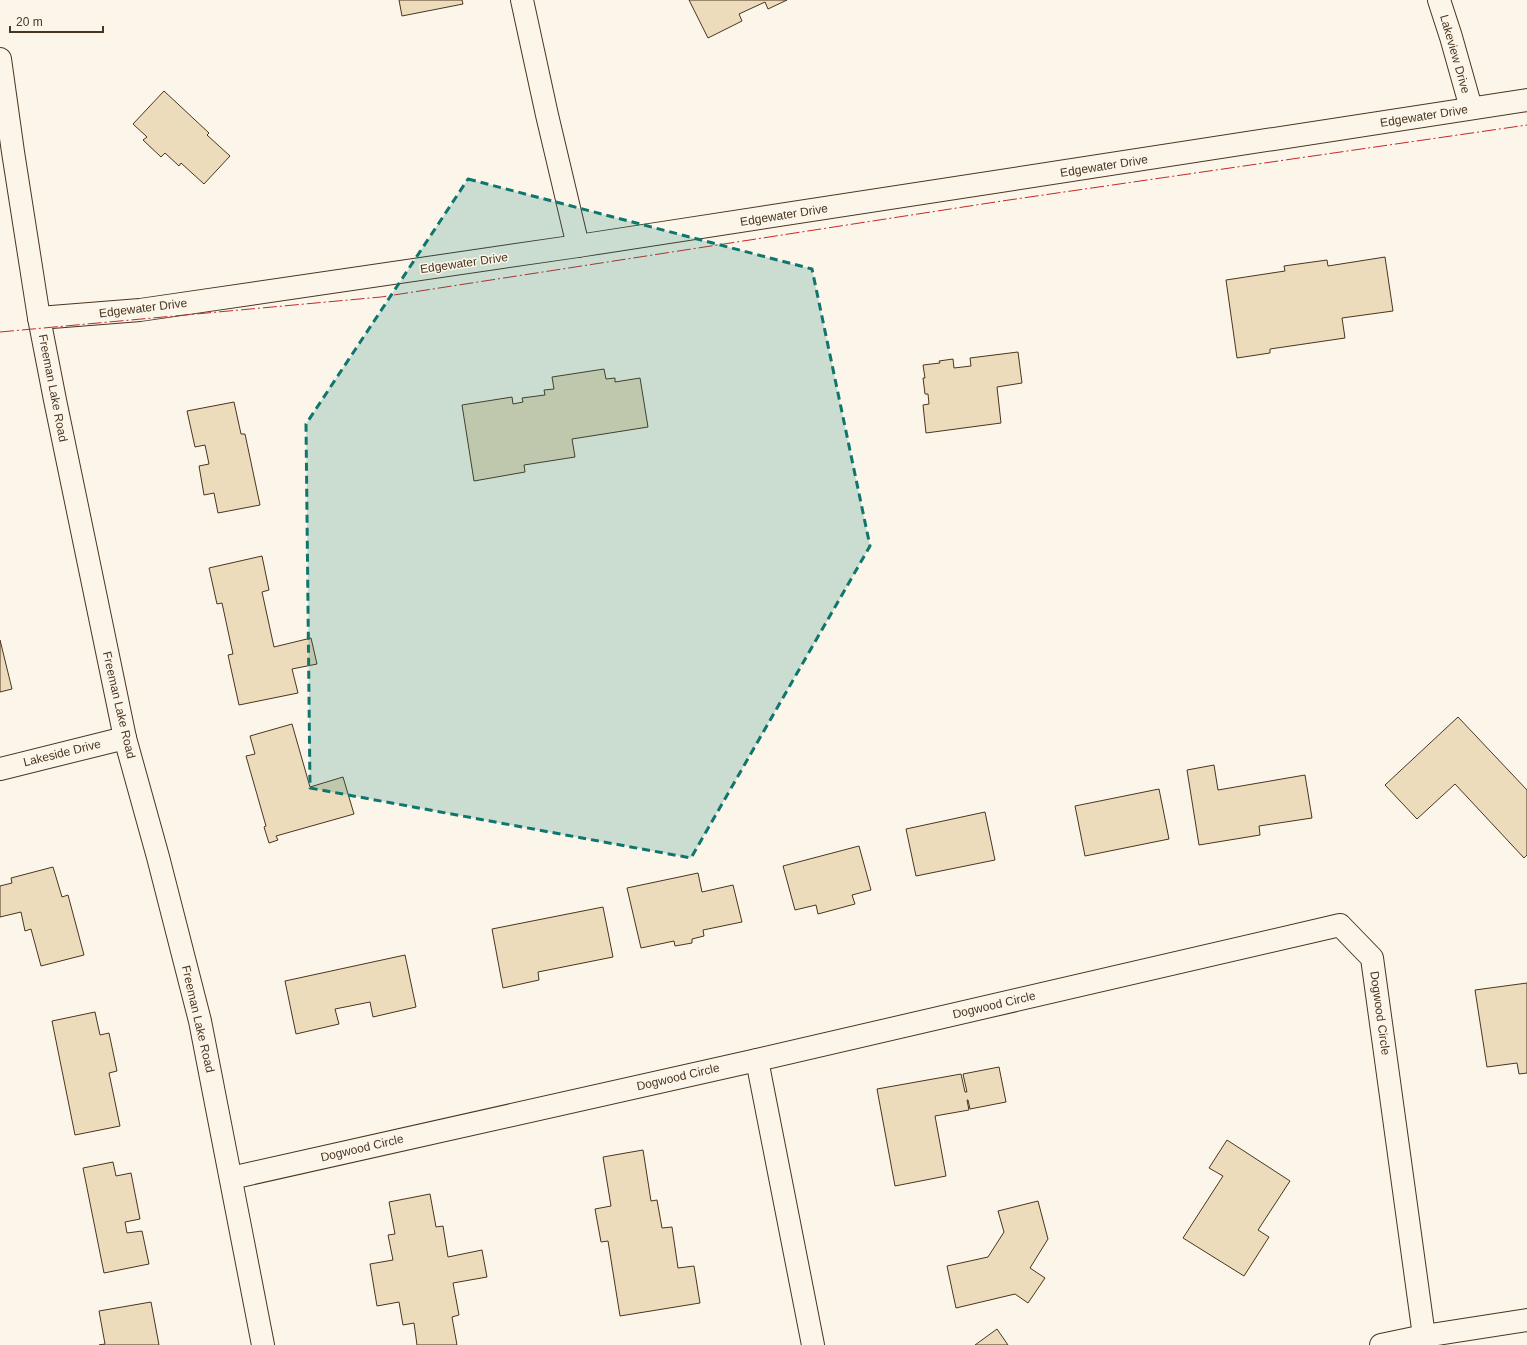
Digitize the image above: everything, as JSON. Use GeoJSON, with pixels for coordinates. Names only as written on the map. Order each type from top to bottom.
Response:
{"type":"FeatureCollection","features":[{"type":"Feature","properties":{"kind":"street"},"geometry":{"type":"LineString","coordinates":[[522,0],[578,246]]}},
{"type":"Feature","properties":{"kind":"street","name":"Lakeview Drive"},"geometry":{"type":"LineString","coordinates":[[1439,0],[1471,108]]}},
{"type":"Feature","properties":{"kind":"street","name":"Freeman Lake Road"},"geometry":{"type":"LineString","coordinates":[[0,59],[39,318],[125,738],[158,857],[200,1021],[263,1345]]}},
{"type":"Feature","properties":{"kind":"street","name":"Edgewater Drive"},"geometry":{"type":"LineString","coordinates":[[39,318],[140,310],[578,246],[876,202],[933,191],[1527,100]]}},
{"type":"Feature","properties":{"kind":"street","name":"Lakeside Drive"},"geometry":{"type":"LineString","coordinates":[[0,769],[125,738]]}},
{"type":"Feature","properties":{"kind":"street","name":"Dogwood Circle"},"geometry":{"type":"LineString","coordinates":[[231,1178],[757,1060],[1340,925],[1372,958],[1424,1336]]}},
{"type":"Feature","properties":{"kind":"street"},"geometry":{"type":"LineString","coordinates":[[757,1060],[813,1345]]}},
{"type":"Feature","properties":{"kind":"street"},"geometry":{"type":"LineString","coordinates":[[1381,1345],[1424,1336],[1527,1320]]}},
{"type":"Feature","properties":{"kind":"highlighted area"},"geometry":{"type":"Polygon","coordinates":[[[468,179],[812,269],[870,546],[691,858],[310,788],[306,424],[468,179]]]}},
{"type":"Feature","properties":{"kind":"building"},"geometry":{"type":"Polygon","coordinates":[[[399,0],[462,0],[463,4],[402,16],[399,0]]]}},
{"type":"Feature","properties":{"kind":"building"},"geometry":{"type":"Polygon","coordinates":[[[689,0],[787,0],[768,9],[765,2],[739,14],[742,21],[708,38],[689,0]]]}},
{"type":"Feature","properties":{"kind":"building"},"geometry":{"type":"Polygon","coordinates":[[[164,91],[209,133],[207,135],[230,156],[204,184],[181,163],[179,166],[165,153],[161,157],[143,140],[147,137],[133,124],[164,91]]]}},
{"type":"Feature","properties":{"kind":"building"},"geometry":{"type":"Polygon","coordinates":[[[1385,257],[1393,311],[1342,318],[1345,338],[1270,349],[1270,353],[1237,358],[1226,280],[1285,271],[1284,266],[1327,260],[1328,266],[1385,257]]]}},
{"type":"Feature","properties":{"kind":"building"},"geometry":{"type":"Polygon","coordinates":[[[1018,352],[1022,383],[997,387],[1001,423],[926,433],[923,405],[929,404],[928,394],[925,394],[923,365],[940,363],[939,361],[953,359],[954,368],[971,366],[970,358],[1018,352]]]}},
{"type":"Feature","properties":{"kind":"building"},"geometry":{"type":"Polygon","coordinates":[[[604,369],[606,379],[615,378],[615,382],[640,378],[648,427],[572,439],[575,457],[524,465],[525,472],[474,481],[462,405],[512,397],[513,404],[523,402],[522,398],[545,395],[544,390],[554,389],[552,377],[604,369]]]}},
{"type":"Feature","properties":{"kind":"building"},"geometry":{"type":"Polygon","coordinates":[[[234,402],[241,434],[245,434],[260,505],[218,513],[214,493],[204,495],[199,466],[209,464],[205,445],[195,447],[187,411],[234,402]]]}},
{"type":"Feature","properties":{"kind":"building"},"geometry":{"type":"Polygon","coordinates":[[[262,556],[269,590],[262,592],[274,647],[311,638],[317,664],[292,669],[298,693],[239,705],[228,655],[233,654],[222,603],[217,604],[209,568],[262,556]]]}},
{"type":"Feature","properties":{"kind":"building"},"geometry":{"type":"Polygon","coordinates":[[[0,640],[12,689],[0,692],[0,640]]]}},
{"type":"Feature","properties":{"kind":"building"},"geometry":{"type":"Polygon","coordinates":[[[1458,717],[1527,790],[1527,855],[1524,858],[1455,784],[1417,819],[1385,785],[1458,717]]]}},
{"type":"Feature","properties":{"kind":"building"},"geometry":{"type":"Polygon","coordinates":[[[292,724],[310,787],[343,777],[354,814],[276,836],[278,840],[269,843],[264,827],[266,826],[246,756],[255,754],[250,736],[292,724]]]}},
{"type":"Feature","properties":{"kind":"building"},"geometry":{"type":"Polygon","coordinates":[[[1214,765],[1218,790],[1305,775],[1312,818],[1259,826],[1260,835],[1199,845],[1187,770],[1214,765]]]}},
{"type":"Feature","properties":{"kind":"building"},"geometry":{"type":"Polygon","coordinates":[[[1159,789],[1169,839],[1085,856],[1075,806],[1159,789]]]}},
{"type":"Feature","properties":{"kind":"building"},"geometry":{"type":"Polygon","coordinates":[[[985,812],[995,860],[916,876],[906,829],[985,812]]]}},
{"type":"Feature","properties":{"kind":"building"},"geometry":{"type":"Polygon","coordinates":[[[859,846],[871,890],[852,895],[855,904],[818,914],[816,905],[795,910],[783,866],[859,846]]]}},
{"type":"Feature","properties":{"kind":"building"},"geometry":{"type":"Polygon","coordinates":[[[53,867],[62,897],[68,895],[84,955],[41,966],[31,929],[25,931],[21,912],[0,917],[0,886],[12,883],[11,878],[53,867]]]}},
{"type":"Feature","properties":{"kind":"building"},"geometry":{"type":"Polygon","coordinates":[[[698,873],[702,892],[733,885],[742,922],[703,930],[704,936],[692,939],[692,943],[675,946],[674,941],[641,948],[627,888],[698,873]]]}},
{"type":"Feature","properties":{"kind":"building"},"geometry":{"type":"Polygon","coordinates":[[[603,907],[613,957],[538,972],[539,980],[503,988],[492,929],[603,907]]]}},
{"type":"Feature","properties":{"kind":"building"},"geometry":{"type":"Polygon","coordinates":[[[405,955],[416,1007],[373,1017],[370,1002],[335,1009],[339,1024],[296,1034],[285,981],[405,955]]]}},
{"type":"Feature","properties":{"kind":"building"},"geometry":{"type":"Polygon","coordinates":[[[1527,983],[1527,1073],[1519,1074],[1517,1063],[1487,1067],[1475,990],[1527,983]]]}},
{"type":"Feature","properties":{"kind":"building"},"geometry":{"type":"Polygon","coordinates":[[[95,1012],[100,1035],[109,1033],[117,1071],[109,1073],[120,1126],[75,1135],[52,1021],[95,1012]]]}},
{"type":"Feature","properties":{"kind":"building"},"geometry":{"type":"Polygon","coordinates":[[[999,1067],[1006,1102],[970,1109],[967,1100],[969,1110],[935,1116],[946,1176],[895,1186],[877,1089],[961,1074],[965,1092],[967,1092],[963,1074],[999,1067]]]}},
{"type":"Feature","properties":{"kind":"building"},"geometry":{"type":"Polygon","coordinates":[[[1227,1140],[1290,1181],[1258,1230],[1269,1237],[1244,1276],[1183,1238],[1223,1176],[1209,1168],[1227,1140]]]}},
{"type":"Feature","properties":{"kind":"building"},"geometry":{"type":"Polygon","coordinates":[[[643,1150],[651,1201],[657,1200],[662,1228],[672,1227],[678,1268],[694,1266],[700,1303],[620,1316],[608,1241],[601,1242],[595,1209],[611,1206],[603,1157],[643,1150]]]}},
{"type":"Feature","properties":{"kind":"building"},"geometry":{"type":"Polygon","coordinates":[[[113,1162],[116,1176],[131,1173],[140,1219],[125,1222],[127,1233],[142,1231],[149,1264],[104,1273],[83,1168],[113,1162]]]}},
{"type":"Feature","properties":{"kind":"building"},"geometry":{"type":"Polygon","coordinates":[[[430,1194],[436,1227],[443,1226],[448,1257],[482,1250],[487,1277],[453,1283],[459,1315],[452,1317],[457,1345],[417,1345],[414,1323],[403,1325],[399,1302],[377,1306],[370,1264],[393,1260],[388,1235],[395,1234],[389,1202],[430,1194]]]}},
{"type":"Feature","properties":{"kind":"building"},"geometry":{"type":"Polygon","coordinates":[[[1038,1201],[1048,1239],[1030,1268],[1045,1278],[1028,1303],[1015,1294],[956,1308],[947,1266],[988,1257],[1004,1232],[998,1211],[1038,1201]]]}},
{"type":"Feature","properties":{"kind":"building"},"geometry":{"type":"Polygon","coordinates":[[[151,1302],[159,1345],[99,1345],[105,1344],[99,1311],[151,1302]]]}},
{"type":"Feature","properties":{"kind":"building"},"geometry":{"type":"Polygon","coordinates":[[[997,1329],[1008,1345],[975,1345],[997,1329]]]}},
{"type":"Feature","properties":{"kind":"power"},"geometry":{"type":"LineString","coordinates":[[0,332],[381,297],[1002,201],[1527,125]]}}]}
